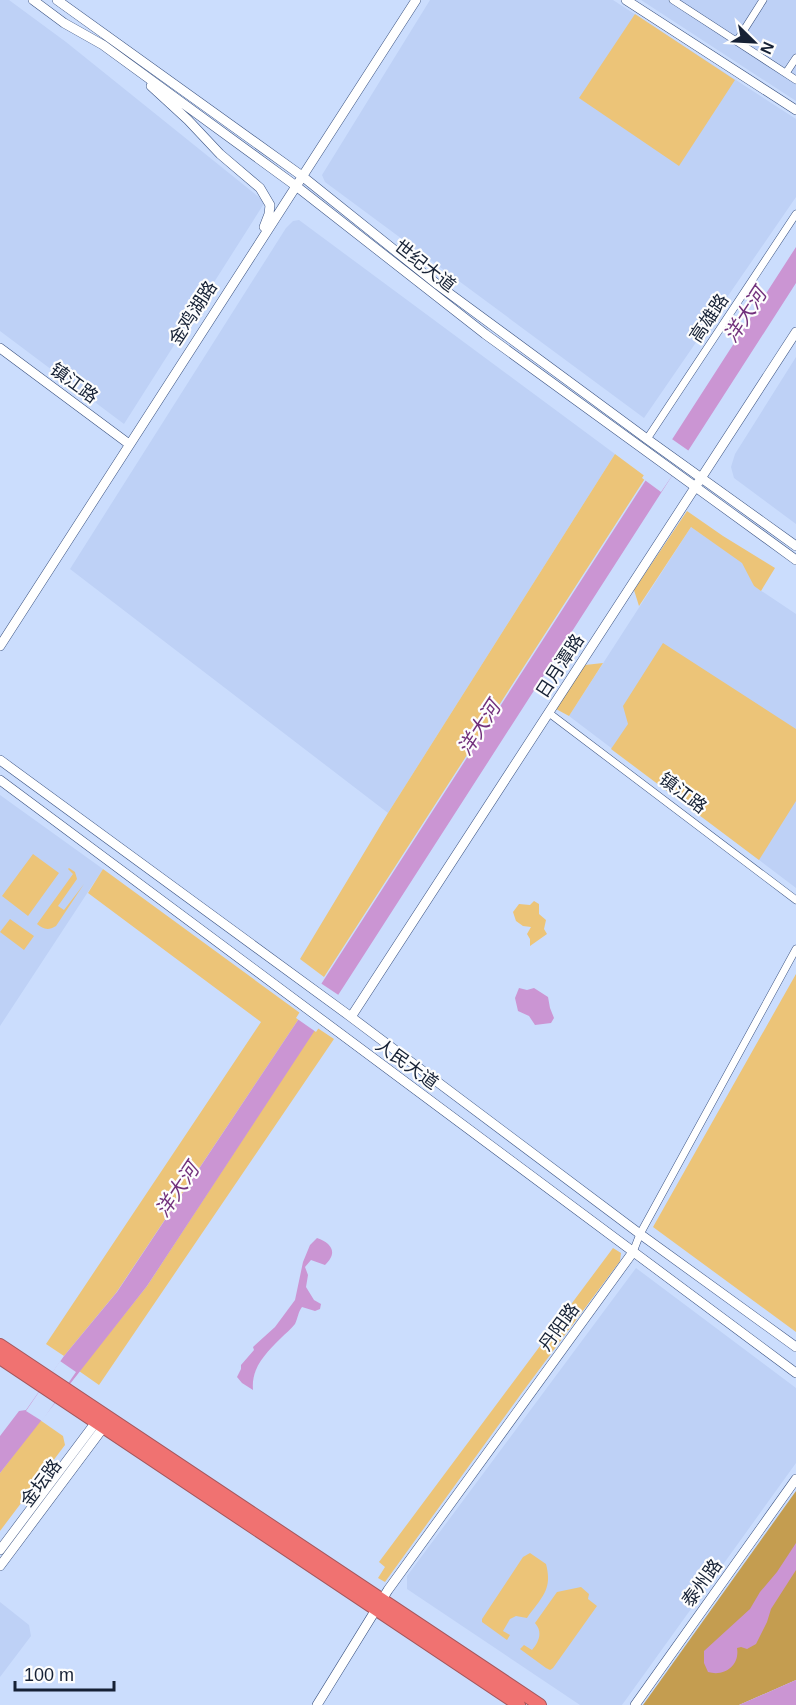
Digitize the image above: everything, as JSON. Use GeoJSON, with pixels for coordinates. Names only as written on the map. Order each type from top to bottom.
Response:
{"type":"FeatureCollection","features":[{"type":"Feature","properties":{"kind":"highway"},"geometry":{"type":"LineString","coordinates":[[0,1345],[102,1421]]}},
{"type":"Feature","properties":{"kind":"highway"},"geometry":{"type":"LineString","coordinates":[[0,1358],[102,1421],[379,1604],[540,1705]]}},
{"type":"Feature","properties":{"kind":"highway"},"geometry":{"type":"LineString","coordinates":[[379,1604],[519,1705]]}},
{"type":"Feature","properties":{"kind":"street","name":"世纪大道"},"geometry":{"type":"LineString","coordinates":[[33,0],[64,23],[104,45],[296,186],[485,334],[796,560]]}},
{"type":"Feature","properties":{"kind":"street","name":"世纪大道"},"geometry":{"type":"LineString","coordinates":[[57,0],[302,176],[438,285],[796,546]]}},
{"type":"Feature","properties":{"kind":"street","name":"金鸡湖路"},"geometry":{"type":"LineString","coordinates":[[0,646],[416,0]]}},
{"type":"Feature","properties":{"kind":"street"},"geometry":{"type":"LineString","coordinates":[[626,0],[796,110]]}},
{"type":"Feature","properties":{"kind":"street"},"geometry":{"type":"LineString","coordinates":[[736,41],[763,0]]}},
{"type":"Feature","properties":{"kind":"street"},"geometry":{"type":"LineString","coordinates":[[678,1],[796,80]]}},
{"type":"Feature","properties":{"kind":"street"},"geometry":{"type":"LineString","coordinates":[[104,45],[167,100],[220,154],[260,188],[270,205],[269,214],[252,253]]}},
{"type":"Feature","properties":{"kind":"street"},"geometry":{"type":"LineString","coordinates":[[786,74],[796,58]]}},
{"type":"Feature","properties":{"kind":"street","name":"高雄路"},"geometry":{"type":"LineString","coordinates":[[647,439],[796,214]]}},
{"type":"Feature","properties":{"kind":"street","name":"日月潭路"},"geometry":{"type":"LineString","coordinates":[[351,1017],[796,332]]}},
{"type":"Feature","properties":{"kind":"street","name":"镇江路"},"geometry":{"type":"LineString","coordinates":[[0,348],[129,444]]}},
{"type":"Feature","properties":{"kind":"street","name":"镇江路"},"geometry":{"type":"LineString","coordinates":[[549,713],[796,900]]}},
{"type":"Feature","properties":{"kind":"street","name":"人民大道"},"geometry":{"type":"LineString","coordinates":[[0,760],[796,1347]]}},
{"type":"Feature","properties":{"kind":"street","name":"人民大道"},"geometry":{"type":"LineString","coordinates":[[0,780],[796,1373]]}},
{"type":"Feature","properties":{"kind":"street","name":"丹阳路"},"geometry":{"type":"LineString","coordinates":[[317,1705],[379,1604],[633,1252],[640,1234],[796,949]]}},
{"type":"Feature","properties":{"kind":"street"},"geometry":{"type":"LineString","coordinates":[[584,1215],[595,1214],[597,1201]]}},
{"type":"Feature","properties":{"kind":"street","name":"金坛路"},"geometry":{"type":"LineString","coordinates":[[0,1550],[102,1421]]}},
{"type":"Feature","properties":{"kind":"street","name":"金坛路"},"geometry":{"type":"LineString","coordinates":[[0,1566],[102,1421]]}},
{"type":"Feature","properties":{"kind":"street","name":"泰州路"},"geometry":{"type":"LineString","coordinates":[[635,1705],[796,1479]]}},
{"type":"Feature","properties":{"kind":"shaded area"},"geometry":{"type":"Polygon","coordinates":[[[0,0],[9,0],[66,42],[265,202],[124,424],[0,331],[0,0]]]}},
{"type":"Feature","properties":{"kind":"shaded area"},"geometry":{"type":"Polygon","coordinates":[[[430,0],[613,0],[796,119],[796,197],[644,418],[325,182],[322,175],[430,0]]]}},
{"type":"Feature","properties":{"kind":"shaded area"},"geometry":{"type":"Polygon","coordinates":[[[641,0],[796,0],[796,101],[641,0]]]}},
{"type":"Feature","properties":{"kind":"shaded area"},"geometry":{"type":"Polygon","coordinates":[[[635,14],[735,80],[679,166],[579,98],[635,14]]]}},
{"type":"Feature","properties":{"kind":"shaded area"},"geometry":{"type":"Polygon","coordinates":[[[299,220],[615,454],[388,813],[70,569],[286,228],[293,221],[299,220]]]}},
{"type":"Feature","properties":{"kind":"shaded area"},"geometry":{"type":"Polygon","coordinates":[[[796,247],[796,283],[344,986],[147,1286],[0,1473],[0,1436],[19,1411],[26,1410],[64,1356],[117,1292],[298,1020],[796,247]]]}},
{"type":"Feature","properties":{"kind":"shaded area"},"geometry":{"type":"Polygon","coordinates":[[[796,357],[796,524],[734,478],[731,467],[735,454],[796,357]]]}},
{"type":"Feature","properties":{"kind":"shaded area"},"geometry":{"type":"Polygon","coordinates":[[[615,454],[646,477],[324,977],[300,959],[388,813],[615,454]]]}},
{"type":"Feature","properties":{"kind":"shaded area"},"geometry":{"type":"Polygon","coordinates":[[[687,511],[775,568],[761,591],[754,586],[742,563],[691,527],[639,606],[634,590],[687,511]]]}},
{"type":"Feature","properties":{"kind":"shaded area"},"geometry":{"type":"Polygon","coordinates":[[[691,527],[743,563],[754,586],[796,614],[796,888],[569,716],[691,527]]]}},
{"type":"Feature","properties":{"kind":"shaded area"},"geometry":{"type":"Polygon","coordinates":[[[663,643],[796,729],[796,801],[759,860],[611,749],[628,724],[623,706],[663,643]]]}},
{"type":"Feature","properties":{"kind":"shaded area"},"geometry":{"type":"Polygon","coordinates":[[[603,663],[569,716],[556,709],[585,665],[603,663]]]}},
{"type":"Feature","properties":{"kind":"shaded area"},"geometry":{"type":"Polygon","coordinates":[[[0,795],[103,869],[0,1026],[0,795]]]}},
{"type":"Feature","properties":{"kind":"shaded area"},"geometry":{"type":"Polygon","coordinates":[[[33,854],[59,873],[28,916],[2,896],[33,854]]]}},
{"type":"Feature","properties":{"kind":"shaded area"},"geometry":{"type":"Polygon","coordinates":[[[69,868],[75,872],[77,879],[58,906],[64,910],[84,884],[56,926],[44,928],[37,924],[73,874],[69,868]]]}},
{"type":"Feature","properties":{"kind":"shaded area"},"geometry":{"type":"Polygon","coordinates":[[[103,869],[300,1013],[298,1020],[116,1293],[64,1356],[46,1344],[261,1022],[88,893],[103,869]]]}},
{"type":"Feature","properties":{"kind":"shaded area"},"geometry":{"type":"Polygon","coordinates":[[[534,901],[539,904],[539,914],[546,920],[544,929],[547,934],[530,946],[527,934],[531,927],[523,926],[516,921],[513,912],[519,904],[530,905],[534,901]]]}},
{"type":"Feature","properties":{"kind":"shaded area"},"geometry":{"type":"Polygon","coordinates":[[[10,919],[34,936],[24,950],[0,932],[10,919]]]}},
{"type":"Feature","properties":{"kind":"shaded area"},"geometry":{"type":"Polygon","coordinates":[[[796,974],[796,1332],[653,1227],[796,974]]]}},
{"type":"Feature","properties":{"kind":"shaded area"},"geometry":{"type":"Polygon","coordinates":[[[519,988],[527,990],[534,988],[548,997],[554,1018],[551,1023],[535,1025],[529,1016],[518,1011],[515,998],[519,988]]]}},
{"type":"Feature","properties":{"kind":"shaded area"},"geometry":{"type":"Polygon","coordinates":[[[316,1027],[334,1039],[99,1385],[79,1371],[147,1286],[316,1027]]]}},
{"type":"Feature","properties":{"kind":"shaded area"},"geometry":{"type":"Polygon","coordinates":[[[317,1238],[332,1249],[329,1261],[325,1265],[311,1260],[305,1267],[308,1275],[306,1287],[314,1300],[321,1304],[320,1309],[315,1311],[302,1307],[295,1324],[260,1362],[254,1375],[253,1390],[237,1377],[241,1365],[254,1350],[253,1347],[275,1327],[295,1300],[303,1262],[310,1245],[317,1238]]]}},
{"type":"Feature","properties":{"kind":"shaded area"},"geometry":{"type":"Polygon","coordinates":[[[613,1248],[621,1253],[620,1261],[385,1582],[378,1578],[385,1567],[379,1562],[613,1248]]]}},
{"type":"Feature","properties":{"kind":"shaded area"},"geometry":{"type":"Polygon","coordinates":[[[636,1268],[796,1388],[796,1463],[622,1705],[580,1705],[407,1589],[407,1576],[636,1268]]]}},
{"type":"Feature","properties":{"kind":"shaded area"},"geometry":{"type":"Polygon","coordinates":[[[40,1420],[63,1436],[65,1445],[0,1531],[0,1473],[40,1420]]]}},
{"type":"Feature","properties":{"kind":"shaded area"},"geometry":{"type":"Polygon","coordinates":[[[796,1491],[796,1680],[739,1705],[643,1705],[796,1491]]]}},
{"type":"Feature","properties":{"kind":"shaded area"},"geometry":{"type":"Polygon","coordinates":[[[796,1543],[796,1570],[771,1609],[756,1644],[747,1649],[737,1648],[734,1664],[725,1671],[708,1672],[704,1663],[704,1651],[750,1609],[796,1543]]]}},
{"type":"Feature","properties":{"kind":"shaded area"},"geometry":{"type":"Polygon","coordinates":[[[530,1553],[546,1564],[547,1587],[527,1618],[516,1616],[510,1619],[503,1631],[510,1635],[507,1640],[482,1622],[482,1619],[523,1557],[530,1553]]]}},
{"type":"Feature","properties":{"kind":"shaded area"},"geometry":{"type":"Polygon","coordinates":[[[581,1587],[589,1594],[588,1599],[597,1606],[550,1670],[520,1649],[524,1645],[532,1650],[534,1647],[539,1633],[535,1623],[557,1592],[581,1587]]]}},
{"type":"Feature","properties":{"kind":"shaded area"},"geometry":{"type":"Polygon","coordinates":[[[0,1602],[29,1625],[31,1636],[0,1677],[0,1602]]]}},
{"type":"Feature","properties":{"kind":"shaded area"},"geometry":{"type":"Polygon","coordinates":[[[796,1680],[796,1705],[739,1705],[796,1680]]]}},
{"type":"Feature","properties":{"kind":"pier"},"geometry":{"type":"Polygon","coordinates":[[[669,437],[689,451],[661,492],[642,478],[669,437]]]}},
{"type":"Feature","properties":{"kind":"pier"},"geometry":{"type":"Polygon","coordinates":[[[319,982],[340,996],[316,1032],[296,1018],[319,982]]]}},
{"type":"Feature","properties":{"kind":"pier"},"geometry":{"type":"Polygon","coordinates":[[[60,1361],[76,1372],[42,1421],[26,1411],[60,1361]]]}},
{"type":"Feature","properties":{"kind":"water label","name":"洋大河"},"geometry":{"type":"Point","coordinates":[745,315]}},
{"type":"Feature","properties":{"kind":"water label","name":"洋大河"},"geometry":{"type":"Point","coordinates":[479,728]}},
{"type":"Feature","properties":{"kind":"water label","name":"洋大河"},"geometry":{"type":"Point","coordinates":[177,1190]}}]}
